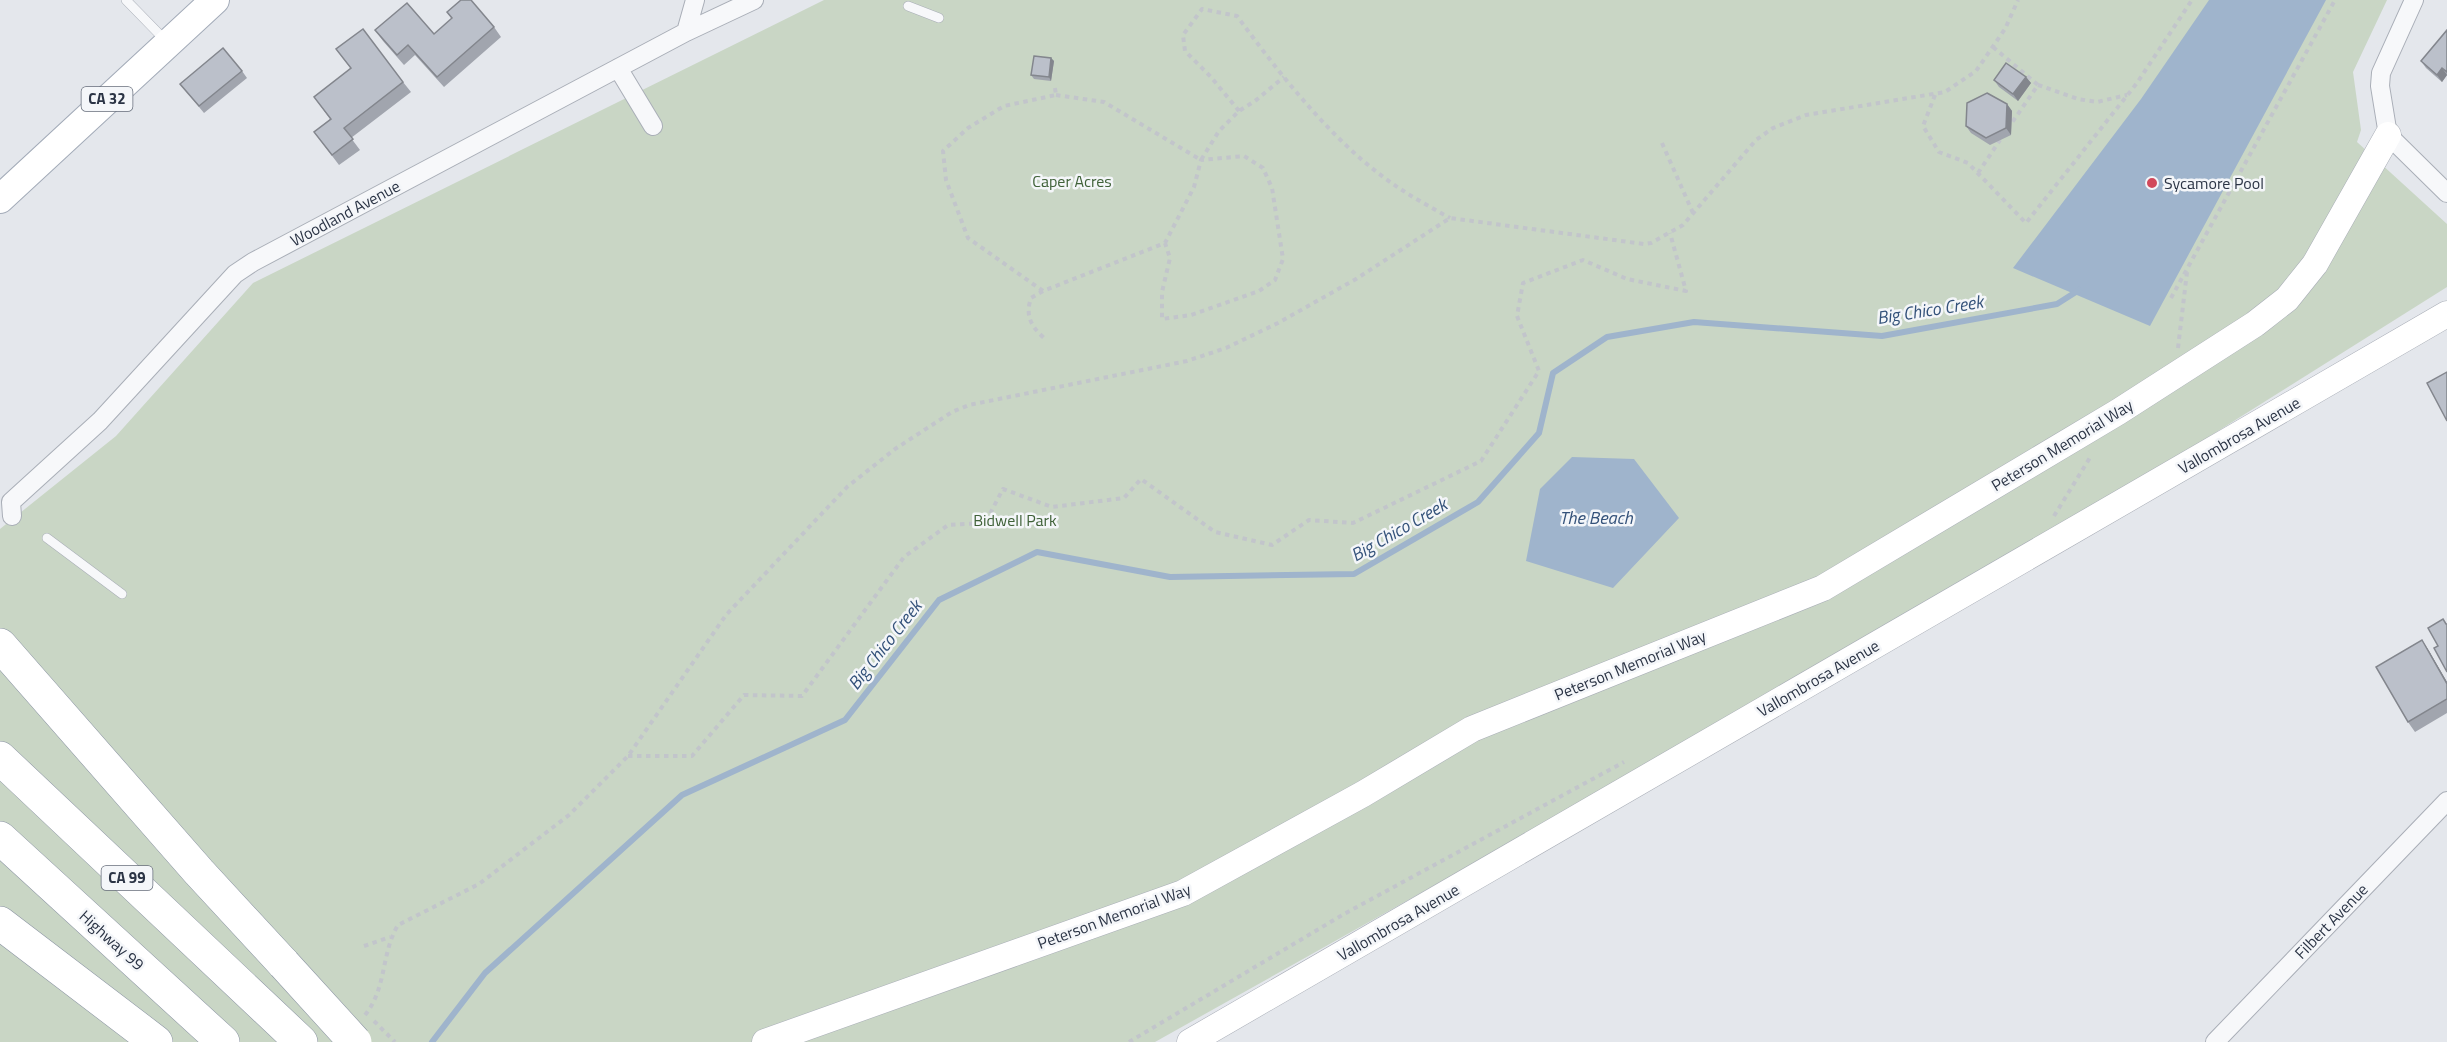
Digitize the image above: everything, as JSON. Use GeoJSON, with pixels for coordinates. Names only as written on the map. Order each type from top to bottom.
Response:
{"type":"FeatureCollection","features":[{"type":"Feature","properties":{"kind":"highway"},"geometry":{"type":"LineString","coordinates":[[0,645],[199,872],[284,964],[361,1025]]}},
{"type":"Feature","properties":{"kind":"highway","name":"CA 99"},"geometry":{"type":"LineString","coordinates":[[0,758],[301,1042]]}},
{"type":"Feature","properties":{"kind":"highway","name":"Highway 99"},"geometry":{"type":"LineString","coordinates":[[0,838],[219,1039]]}},
{"type":"Feature","properties":{"kind":"highway"},"geometry":{"type":"LineString","coordinates":[[0,923],[156,1042]]}},
{"type":"Feature","properties":{"kind":"main road","name":"CA 32"},"geometry":{"type":"LineString","coordinates":[[0,199],[215,0]]}},
{"type":"Feature","properties":{"kind":"street"},"geometry":{"type":"LineString","coordinates":[[686,32],[695,0]]}},
{"type":"Feature","properties":{"kind":"street","name":"Woodland Avenue"},"geometry":{"type":"LineString","coordinates":[[12,516],[11,502],[100,421],[235,274],[253,262],[686,32],[754,0]]}},
{"type":"Feature","properties":{"kind":"street"},"geometry":{"type":"LineString","coordinates":[[2414,0],[2381,73],[2380,86],[2388,135],[2447,194]]}},
{"type":"Feature","properties":{"kind":"street"},"geometry":{"type":"LineString","coordinates":[[618,68],[653,126]]}},
{"type":"Feature","properties":{"kind":"street","name":"Peterson Memorial Way"},"geometry":{"type":"LineString","coordinates":[[765,1042],[1183,893],[1363,794],[1472,729],[1823,588],[1986,492],[2174,376],[2255,324],[2287,299],[2315,264],[2388,135]]}},
{"type":"Feature","properties":{"kind":"street","name":"Vallombrosa Avenue"},"geometry":{"type":"LineString","coordinates":[[1190,1042],[2447,314]]}},
{"type":"Feature","properties":{"kind":"street","name":"Filbert Avenue"},"geometry":{"type":"LineString","coordinates":[[2216,1042],[2447,801]]}},
{"type":"Feature","properties":{"kind":"lane"},"geometry":{"type":"LineString","coordinates":[[126,0],[167,43]]}},
{"type":"Feature","properties":{"kind":"lane"},"geometry":{"type":"LineString","coordinates":[[908,6],[939,18]]}},
{"type":"Feature","properties":{"kind":"lane"},"geometry":{"type":"LineString","coordinates":[[47,538],[122,594]]}},
{"type":"Feature","properties":{"kind":"path"},"geometry":{"type":"LineString","coordinates":[[1239,111],[1211,77],[1185,51],[1183,35],[1202,9],[1237,16],[1284,77],[1346,146],[1400,189],[1450,218],[1644,244],[1651,243],[1679,228],[1756,140],[1773,128],[1806,115],[1945,92],[1976,70],[2005,29],[2018,0]]}},
{"type":"Feature","properties":{"kind":"path"},"geometry":{"type":"LineString","coordinates":[[1936,94],[1923,126],[1939,152],[1968,163],[2026,223],[2128,94],[2192,0]]}},
{"type":"Feature","properties":{"kind":"path"},"geometry":{"type":"LineString","coordinates":[[2170,298],[2335,0]]}},
{"type":"Feature","properties":{"kind":"path"},"geometry":{"type":"LineString","coordinates":[[1993,47],[2038,85],[2078,99],[2097,102],[2128,94]]}},
{"type":"Feature","properties":{"kind":"path"},"geometry":{"type":"LineString","coordinates":[[1044,338],[1032,327],[1027,309],[1030,298],[1165,243],[1194,188],[1201,160],[1219,131],[1239,111],[1284,77]]}},
{"type":"Feature","properties":{"kind":"path"},"geometry":{"type":"LineString","coordinates":[[2011,124],[2038,85]]}},
{"type":"Feature","properties":{"kind":"path"},"geometry":{"type":"LineString","coordinates":[[1055,88],[1056,95]]}},
{"type":"Feature","properties":{"kind":"path"},"geometry":{"type":"LineString","coordinates":[[1043,291],[968,238],[946,180],[944,151],[968,128],[1004,106],[1056,95],[1104,102],[1201,160],[1244,156],[1263,168],[1272,188],[1283,259],[1275,280],[1259,291],[1191,315],[1162,319],[1162,292],[1170,258],[1165,243]]}},
{"type":"Feature","properties":{"kind":"path"},"geometry":{"type":"LineString","coordinates":[[1978,173],[2000,140]]}},
{"type":"Feature","properties":{"kind":"path"},"geometry":{"type":"LineString","coordinates":[[1662,143],[1693,213]]}},
{"type":"Feature","properties":{"kind":"path"},"geometry":{"type":"LineString","coordinates":[[361,1025],[381,986],[391,937],[398,925],[479,884],[569,815],[628,756],[726,615],[847,487],[895,449],[952,412],[969,405],[1187,361],[1226,348],[1278,323],[1356,279],[1450,218]]}},
{"type":"Feature","properties":{"kind":"path"},"geometry":{"type":"LineString","coordinates":[[628,756],[692,756],[744,695],[802,696],[904,557],[948,525],[985,523],[1003,489],[1052,507],[1124,498],[1140,479],[1215,532],[1272,545],[1309,520],[1353,523],[1480,460],[1539,371],[1517,316],[1523,283],[1583,260],[1627,279],[1686,291],[1670,233]]}},
{"type":"Feature","properties":{"kind":"path"},"geometry":{"type":"LineString","coordinates":[[2174,376],[2187,269]]}},
{"type":"Feature","properties":{"kind":"path"},"geometry":{"type":"LineString","coordinates":[[2053,517],[2094,450]]}},
{"type":"Feature","properties":{"kind":"path"},"geometry":{"type":"LineString","coordinates":[[1129,1042],[1344,914],[1626,761]]}},
{"type":"Feature","properties":{"kind":"path"},"geometry":{"type":"LineString","coordinates":[[364,946],[391,937]]}},
{"type":"Feature","properties":{"kind":"path"},"geometry":{"type":"LineString","coordinates":[[359,1004],[361,1025]]}},
{"type":"Feature","properties":{"kind":"path"},"geometry":{"type":"LineString","coordinates":[[361,1025],[395,1041]]}},
{"type":"Feature","properties":{"kind":"green space","name":"Bidwell Park"},"geometry":{"type":"Polygon","coordinates":[[[824,0],[2387,0],[2353,72],[2361,130],[2357,142],[2447,224],[2447,287],[2132,485],[1501,848],[1155,1042],[0,1042],[0,529],[116,436],[253,283],[824,0]]]}},
{"type":"Feature","properties":{"kind":"water","name":"Sycamore Pool"},"geometry":{"type":"Polygon","coordinates":[[[2209,0],[2326,0],[2150,326],[2013,268],[2141,99],[2209,0]]]}},
{"type":"Feature","properties":{"kind":"water","name":"The Beach"},"geometry":{"type":"Polygon","coordinates":[[[1572,457],[1634,459],[1679,518],[1613,588],[1526,561],[1540,489],[1572,457]]]}},
{"type":"Feature","properties":{"kind":"building"},"geometry":{"type":"Polygon","coordinates":[[[461,0],[471,0],[494,27],[437,77],[408,45],[397,55],[375,30],[407,3],[434,34],[452,18],[447,12],[461,0]]]}},
{"type":"Feature","properties":{"kind":"building"},"geometry":{"type":"Polygon","coordinates":[[[363,29],[403,82],[344,128],[353,139],[332,155],[314,132],[331,119],[314,97],[351,68],[336,49],[363,29]]]}},
{"type":"Feature","properties":{"kind":"building"},"geometry":{"type":"Polygon","coordinates":[[[2447,30],[2447,72],[2442,68],[2437,75],[2421,61],[2447,30]]]}},
{"type":"Feature","properties":{"kind":"building"},"geometry":{"type":"Polygon","coordinates":[[[223,48],[242,71],[199,106],[180,84],[223,48]]]}},
{"type":"Feature","properties":{"kind":"building"},"geometry":{"type":"Polygon","coordinates":[[[1034,56],[1051,58],[1049,77],[1031,75],[1034,56]]]}},
{"type":"Feature","properties":{"kind":"building"},"geometry":{"type":"Polygon","coordinates":[[[2006,63],[2026,77],[2013,94],[1994,80],[2006,63]]]}},
{"type":"Feature","properties":{"kind":"building"},"geometry":{"type":"Polygon","coordinates":[[[1987,93],[2007,104],[2006,128],[1986,138],[1966,126],[1967,103],[1987,93]]]}},
{"type":"Feature","properties":{"kind":"building"},"geometry":{"type":"Polygon","coordinates":[[[2447,372],[2447,421],[2427,383],[2447,372]]]}},
{"type":"Feature","properties":{"kind":"building"},"geometry":{"type":"Polygon","coordinates":[[[2443,619],[2447,624],[2447,672],[2434,648],[2438,646],[2428,628],[2443,619]]]}},
{"type":"Feature","properties":{"kind":"building"},"geometry":{"type":"Polygon","coordinates":[[[2422,640],[2447,684],[2447,699],[2408,722],[2376,667],[2422,640]]]}},
{"type":"Feature","properties":{"kind":"waterway","name":"Big Chico Creek"},"geometry":{"type":"LineString","coordinates":[[432,1042],[485,973],[682,795],[845,720],[939,600],[1037,552],[1170,577],[1354,574],[1478,502],[1539,433],[1553,373],[1607,337],[1694,322],[1882,336],[2057,304],[2079,290]]}},
{"type":"Feature","properties":{"kind":"place","name":"Sycamore Pool"},"geometry":{"type":"Point","coordinates":[2152,183]}},
{"type":"Feature","properties":{"kind":"park label","name":"Caper Acres"},"geometry":{"type":"Point","coordinates":[1072,181]}}]}
